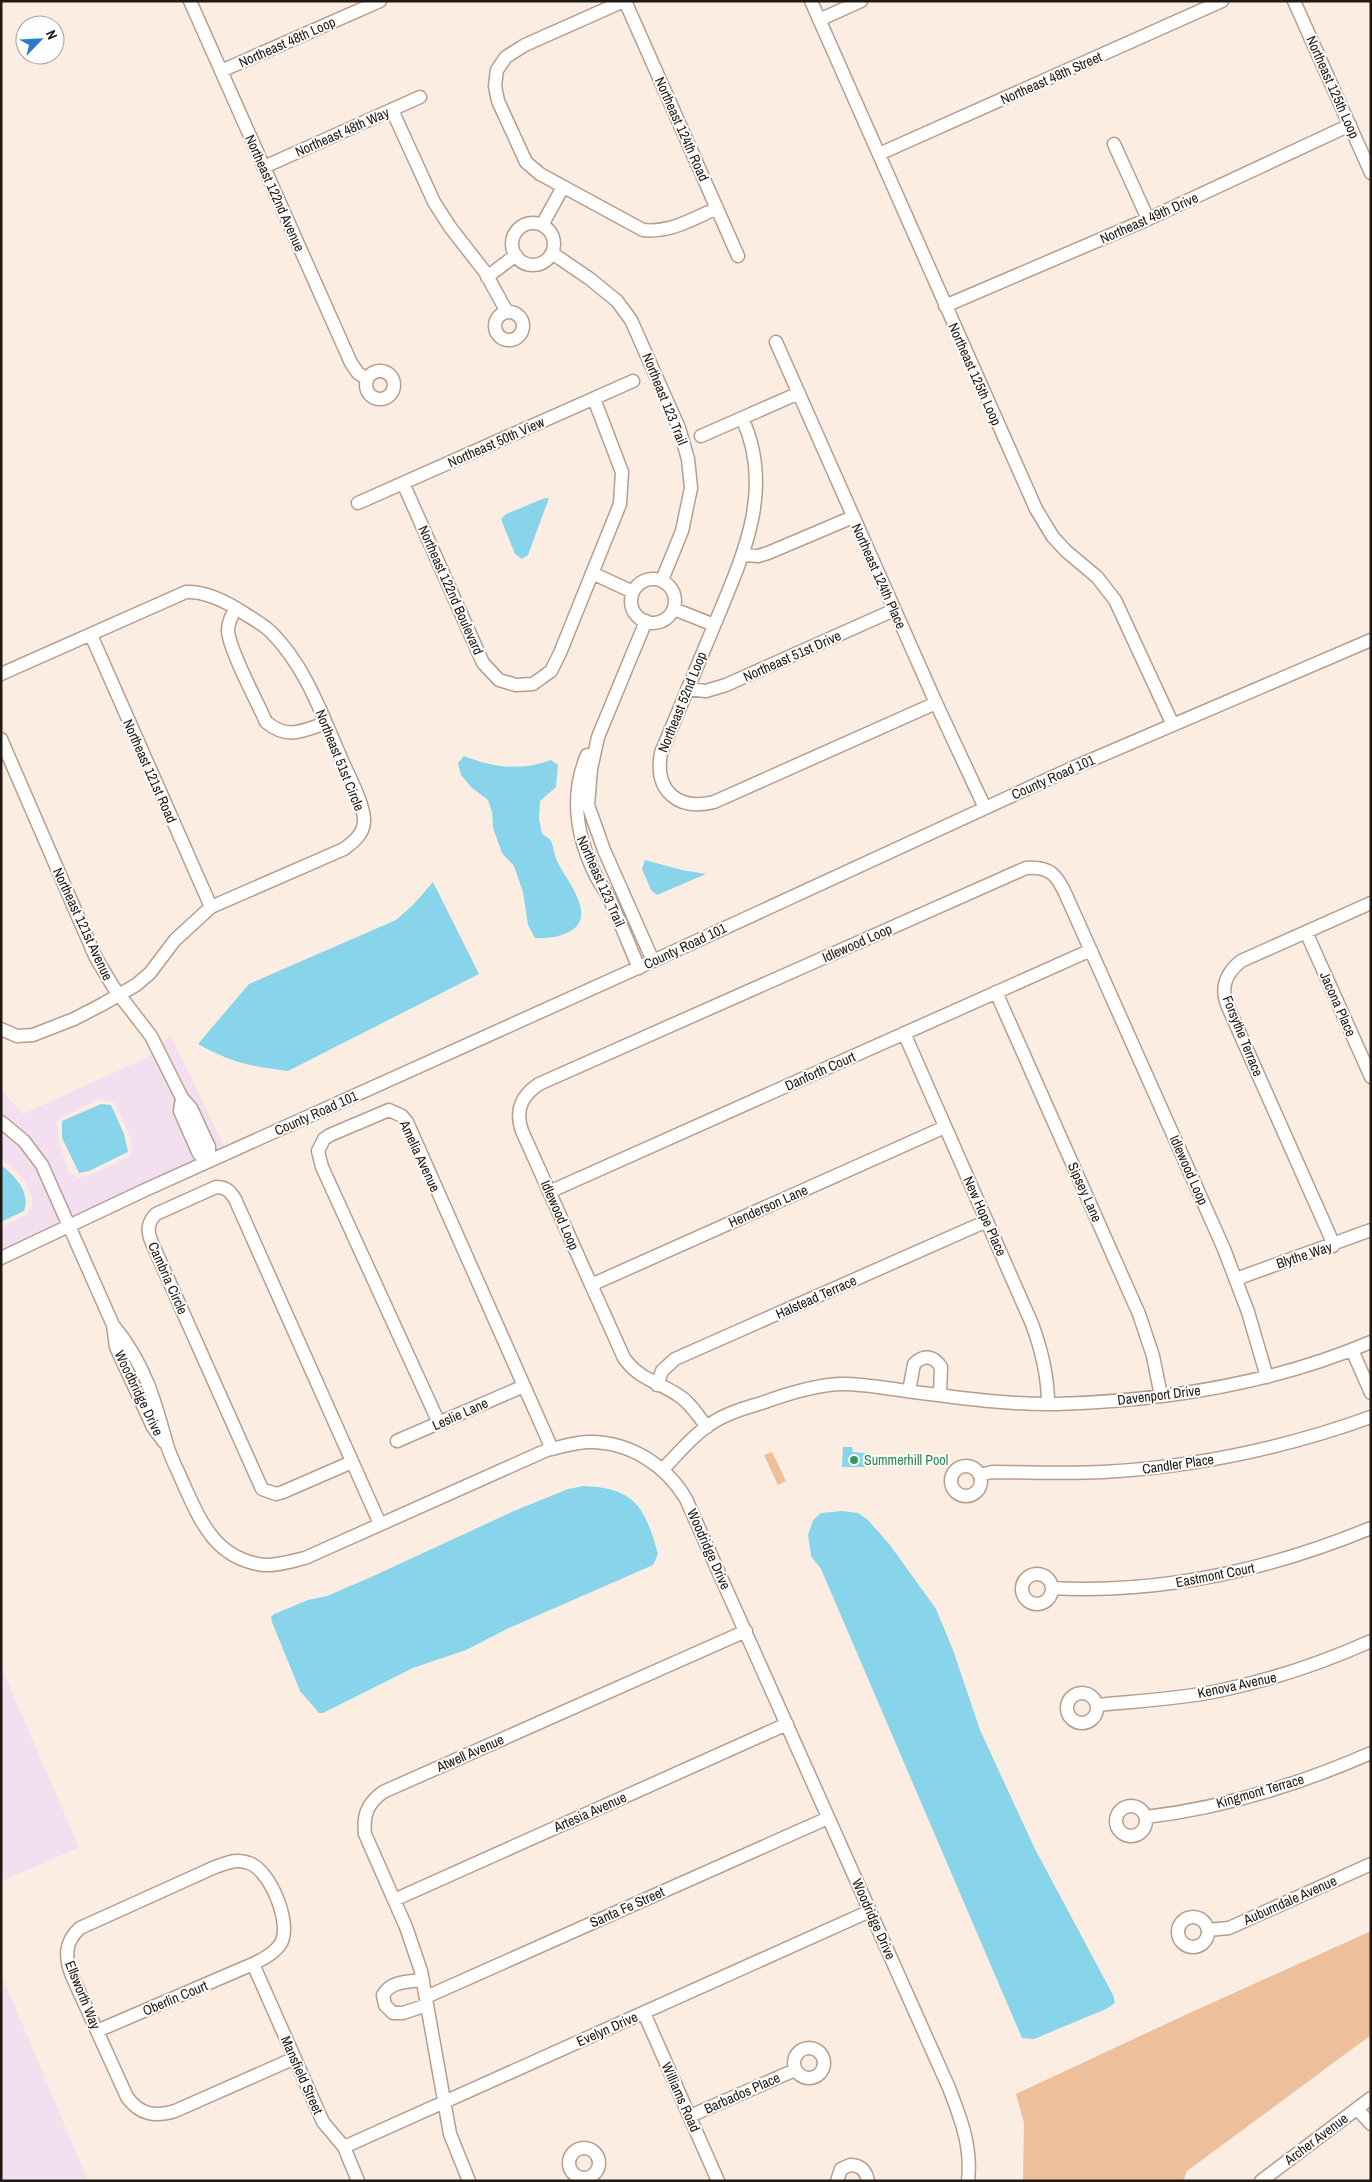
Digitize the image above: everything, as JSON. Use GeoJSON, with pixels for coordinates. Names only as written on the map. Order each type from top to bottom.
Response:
{"type":"FeatureCollection","features":[{"type":"Feature","properties":{"kind":"street","name":"Northeast 122nd Avenue"},"geometry":{"type":"LineString","coordinates":[[190,1],[351,363],[358,373],[367,379]]}},
{"type":"Feature","properties":{"kind":"street","name":"Northeast 48th Loop"},"geometry":{"type":"LineString","coordinates":[[221,72],[380,1]]}},
{"type":"Feature","properties":{"kind":"street"},"geometry":{"type":"LineString","coordinates":[[624,1],[524,45],[506,57],[497,70],[495,86],[498,101],[522,156],[540,174],[643,230],[656,232],[668,230],[717,208]]}},
{"type":"Feature","properties":{"kind":"street","name":"Northeast 124th Road"},"geometry":{"type":"LineString","coordinates":[[624,1],[738,256]]}},
{"type":"Feature","properties":{"kind":"street","name":"Northeast 125th Loop"},"geometry":{"type":"LineString","coordinates":[[811,1],[1036,509],[1053,537],[1066,551],[1097,577],[1116,600],[1172,725]]}},
{"type":"Feature","properties":{"kind":"street"},"geometry":{"type":"LineString","coordinates":[[819,20],[861,1]]}},
{"type":"Feature","properties":{"kind":"street","name":"Northeast 48th Street"},"geometry":{"type":"LineString","coordinates":[[879,154],[1222,1]]}},
{"type":"Feature","properties":{"kind":"street","name":"Northeast 125th Loop"},"geometry":{"type":"LineString","coordinates":[[1294,1],[1371,173]]}},
{"type":"Feature","properties":{"kind":"street","name":"Northeast 48th Way"},"geometry":{"type":"LineString","coordinates":[[264,167],[420,97]]}},
{"type":"Feature","properties":{"kind":"street"},"geometry":{"type":"LineString","coordinates":[[392,110],[434,202],[487,277],[507,312]]}},
{"type":"Feature","properties":{"kind":"street","name":"Northeast 49th Drive"},"geometry":{"type":"LineString","coordinates":[[945,306],[1148,219],[1350,124]]}},
{"type":"Feature","properties":{"kind":"street"},"geometry":{"type":"LineString","coordinates":[[1114,144],[1148,219]]}},
{"type":"Feature","properties":{"kind":"street"},"geometry":{"type":"LineString","coordinates":[[542,225],[563,187]]}},
{"type":"Feature","properties":{"kind":"street"},"geometry":{"type":"LineString","coordinates":[[530,223],[542,225],[552,234],[554,240],[552,253],[538,264],[525,263],[516,255],[512,244],[516,232],[530,223]]}},
{"type":"Feature","properties":{"kind":"street","name":"Northeast 123 Trail"},"geometry":{"type":"LineString","coordinates":[[552,253],[590,279],[610,296],[631,320],[679,428],[688,459],[691,488],[682,531],[662,580]]}},
{"type":"Feature","properties":{"kind":"street"},"geometry":{"type":"LineString","coordinates":[[487,277],[516,255]]}},
{"type":"Feature","properties":{"kind":"street","name":"Northeast 124th Place"},"geometry":{"type":"LineString","coordinates":[[776,342],[894,610],[985,808]]}},
{"type":"Feature","properties":{"kind":"street","name":"Northeast 50th View"},"geometry":{"type":"LineString","coordinates":[[358,503],[633,381]]}},
{"type":"Feature","properties":{"kind":"street"},"geometry":{"type":"LineString","coordinates":[[701,436],[798,393]]}},
{"type":"Feature","properties":{"kind":"street","name":"Northeast 122nd Boulevard"},"geometry":{"type":"LineString","coordinates":[[403,483],[483,663],[499,680],[516,685],[533,684],[551,671],[620,504],[622,472],[594,399]]}},
{"type":"Feature","properties":{"kind":"street","name":"Northeast 52nd Loop"},"geometry":{"type":"LineString","coordinates":[[742,418],[750,440],[756,484],[754,516],[744,555],[661,753],[659,764],[660,777],[665,789],[673,797],[692,806],[714,802],[936,703]]}},
{"type":"Feature","properties":{"kind":"street"},"geometry":{"type":"LineString","coordinates":[[744,555],[758,556],[768,553],[853,517]]}},
{"type":"Feature","properties":{"kind":"street"},"geometry":{"type":"LineString","coordinates":[[592,573],[633,592]]}},
{"type":"Feature","properties":{"kind":"street"},"geometry":{"type":"LineString","coordinates":[[648,579],[662,580],[672,589],[675,602],[674,609],[659,622],[646,621],[635,612],[632,606],[633,592],[642,582],[648,579]]}},
{"type":"Feature","properties":{"kind":"street","name":"Northeast 51st Circle"},"geometry":{"type":"LineString","coordinates":[[1,674],[186,592],[204,594],[236,608],[269,630],[297,663],[326,723],[363,811],[364,821],[360,835],[344,849],[210,907],[175,940],[150,973],[119,996],[74,1019],[33,1035],[17,1036],[1,1029]]}},
{"type":"Feature","properties":{"kind":"street"},"geometry":{"type":"LineString","coordinates":[[236,608],[230,618],[228,632],[233,649],[266,722],[276,730],[289,734],[326,723]]}},
{"type":"Feature","properties":{"kind":"street"},"geometry":{"type":"LineString","coordinates":[[674,609],[714,625]]}},
{"type":"Feature","properties":{"kind":"street","name":"Northeast 51st Drive"},"geometry":{"type":"LineString","coordinates":[[688,689],[706,691],[726,685],[894,610]]}},
{"type":"Feature","properties":{"kind":"street","name":"Northeast 123 Trail"},"geometry":{"type":"LineString","coordinates":[[646,621],[598,737],[591,769],[588,805],[604,850],[653,961]]}},
{"type":"Feature","properties":{"kind":"street","name":"Northeast 121st Road"},"geometry":{"type":"LineString","coordinates":[[91,634],[210,907]]}},
{"type":"Feature","properties":{"kind":"street","name":"County Road 101"},"geometry":{"type":"LineString","coordinates":[[1,1258],[208,1161],[639,968],[985,808],[1371,640]]}},
{"type":"Feature","properties":{"kind":"street","name":"Northeast 123 Trail"},"geometry":{"type":"LineString","coordinates":[[598,737],[593,742],[586,756],[577,785],[576,806],[580,835],[595,875],[609,898],[639,968]]}},
{"type":"Feature","properties":{"kind":"street","name":"Northeast 121st Avenue"},"geometry":{"type":"LineString","coordinates":[[1,739],[96,958],[119,996],[151,1036],[182,1098],[180,1111],[199,1154],[208,1161]]}},
{"type":"Feature","properties":{"kind":"street","name":"Idlewood Loop"},"geometry":{"type":"LineString","coordinates":[[706,1427],[689,1403],[638,1373],[624,1358],[519,1122],[520,1105],[524,1097],[539,1084],[1026,868],[1043,869],[1059,879],[1236,1279],[1256,1334],[1267,1376]]}},
{"type":"Feature","properties":{"kind":"street","name":"Forsythe Terrace"},"geometry":{"type":"LineString","coordinates":[[1333,1246],[1225,1000],[1224,990],[1228,973],[1241,961],[1371,903]]}},
{"type":"Feature","properties":{"kind":"street","name":"Jacona Place"},"geometry":{"type":"LineString","coordinates":[[1306,932],[1371,1077]]}},
{"type":"Feature","properties":{"kind":"street","name":"Danforth Court"},"geometry":{"type":"LineString","coordinates":[[549,1192],[1091,950]]}},
{"type":"Feature","properties":{"kind":"street","name":"Sipsey Lane"},"geometry":{"type":"LineString","coordinates":[[996,992],[1139,1314],[1153,1356],[1161,1396]]}},
{"type":"Feature","properties":{"kind":"street","name":"New Hope Place"},"geometry":{"type":"LineString","coordinates":[[904,1033],[1042,1351],[1047,1372],[1048,1404]]}},
{"type":"Feature","properties":{"kind":"street","name":"Amelia Avenue"},"geometry":{"type":"LineString","coordinates":[[439,1423],[318,1151],[324,1139],[383,1112],[395,1111],[402,1116],[552,1449]]}},
{"type":"Feature","properties":{"kind":"street","name":"Woodbridge Drive"},"geometry":{"type":"LineString","coordinates":[[1,1122],[24,1141],[42,1165],[113,1325],[128,1343],[148,1384],[162,1423],[167,1446]]}},
{"type":"Feature","properties":{"kind":"street","name":"Henderson Lane"},"geometry":{"type":"LineString","coordinates":[[591,1285],[946,1127]]}},
{"type":"Feature","properties":{"kind":"street","name":"Cambria Circle"},"geometry":{"type":"LineString","coordinates":[[352,1462],[283,1492],[276,1494],[262,1489],[148,1234],[150,1220],[156,1214],[216,1187],[224,1187],[230,1191],[380,1524]]}},
{"type":"Feature","properties":{"kind":"street","name":"Halstead Terrace"},"geometry":{"type":"LineString","coordinates":[[657,1385],[662,1371],[675,1360],[987,1221]]}},
{"type":"Feature","properties":{"kind":"street","name":"Blythe Way"},"geometry":{"type":"LineString","coordinates":[[1236,1279],[1333,1246],[1371,1230]]}},
{"type":"Feature","properties":{"kind":"street","name":"Davenport Drive"},"geometry":{"type":"LineString","coordinates":[[663,1469],[706,1427],[755,1405],[813,1388],[839,1384],[1009,1402],[1048,1404],[1104,1402],[1161,1396],[1237,1384],[1352,1350],[1371,1342]]}},
{"type":"Feature","properties":{"kind":"street"},"geometry":{"type":"LineString","coordinates":[[1352,1350],[1371,1393]]}},
{"type":"Feature","properties":{"kind":"street"},"geometry":{"type":"LineString","coordinates":[[909,1391],[914,1364],[926,1357],[932,1358],[941,1367],[940,1395]]}},
{"type":"Feature","properties":{"kind":"street","name":"Leslie Lane"},"geometry":{"type":"LineString","coordinates":[[397,1441],[524,1386]]}},
{"type":"Feature","properties":{"kind":"street","name":"Candler Place"},"geometry":{"type":"LineString","coordinates":[[980,1475],[992,1472],[1102,1472],[1182,1465],[1287,1444],[1371,1417]]}},
{"type":"Feature","properties":{"kind":"street","name":"Woodridge Drive"},"geometry":{"type":"LineString","coordinates":[[167,1446],[206,1531],[218,1544],[233,1555],[250,1562],[266,1565],[305,1558],[552,1449],[589,1442],[609,1444],[644,1456],[663,1469],[678,1486],[686,1499],[961,2119],[969,2155],[968,2181]]}},
{"type":"Feature","properties":{"kind":"street","name":"Eastmont Court"},"geometry":{"type":"LineString","coordinates":[[1052,1588],[1116,1589],[1157,1586],[1231,1574],[1310,1552],[1371,1528]]}},
{"type":"Feature","properties":{"kind":"street","name":"Atwell Avenue"},"geometry":{"type":"LineString","coordinates":[[469,2181],[450,2134],[427,2001],[415,1949],[365,1834],[365,1814],[374,1799],[383,1792],[746,1631]]}},
{"type":"Feature","properties":{"kind":"street","name":"Kenova Avenue"},"geometry":{"type":"LineString","coordinates":[[1097,1705],[1218,1691],[1287,1674],[1371,1641]]}},
{"type":"Feature","properties":{"kind":"street","name":"Artesia Avenue"},"geometry":{"type":"LineString","coordinates":[[394,1900],[787,1724]]}},
{"type":"Feature","properties":{"kind":"street","name":"Kingmont Terrace"},"geometry":{"type":"LineString","coordinates":[[1146,1817],[1186,1811],[1275,1788],[1313,1776],[1371,1752]]}},
{"type":"Feature","properties":{"kind":"street","name":"Santa Fe Street"},"geometry":{"type":"LineString","coordinates":[[427,2001],[828,1818]]}},
{"type":"Feature","properties":{"kind":"street","name":"Ellsworth Way"},"geometry":{"type":"LineString","coordinates":[[253,1964],[274,1952],[281,1943],[285,1925],[284,1917],[266,1875],[257,1866],[238,1860],[215,1867],[105,1915],[80,1928],[74,1933],[68,1944],[66,1954],[67,1964],[127,2097],[133,2106],[151,2115],[175,2111],[295,2058]]}},
{"type":"Feature","properties":{"kind":"street","name":"Auburndale Avenue"},"geometry":{"type":"LineString","coordinates":[[1208,1930],[1229,1928],[1371,1864]]}},
{"type":"Feature","properties":{"kind":"street","name":"Evelyn Drive"},"geometry":{"type":"LineString","coordinates":[[344,2147],[870,1911]]}},
{"type":"Feature","properties":{"kind":"street","name":"Oberlin Court"},"geometry":{"type":"LineString","coordinates":[[97,2031],[253,1964]]}},
{"type":"Feature","properties":{"kind":"street","name":"Mansfield Street"},"geometry":{"type":"LineString","coordinates":[[253,1964],[323,2122],[344,2147],[358,2181]]}},
{"type":"Feature","properties":{"kind":"street"},"geometry":{"type":"LineString","coordinates":[[423,1980],[398,1983],[388,1987],[383,1996],[385,2005],[393,2014],[403,2013],[427,2001]]}},
{"type":"Feature","properties":{"kind":"street","name":"Williams Road"},"geometry":{"type":"LineString","coordinates":[[644,2013],[718,2181]]}},
{"type":"Feature","properties":{"kind":"street","name":"Barbados Place"},"geometry":{"type":"LineString","coordinates":[[690,2116],[795,2070]]}},
{"type":"Feature","properties":{"kind":"street","name":"Archer Avenue"},"geometry":{"type":"LineString","coordinates":[[1270,2179],[1371,2098]]}},
{"type":"Feature","properties":{"kind":"street"},"geometry":{"type":"LineString","coordinates":[[1357,2108],[1371,2124]]}},
{"type":"Feature","properties":{"kind":"street"},"geometry":{"type":"LineString","coordinates":[[837,2181],[841,2170],[850,2165],[865,2171],[868,2181]]}},
{"type":"Feature","properties":{"kind":"shaded area"},"geometry":{"type":"Polygon","coordinates":[[[171,1036],[225,1148],[73,1220],[1,1117],[1,1090],[23,1114],[146,1058],[171,1036]],[[99,1099],[57,1120],[58,1138],[68,1171],[77,1178],[90,1175],[130,1156],[133,1151],[128,1132],[115,1103],[99,1099]]]}},
{"type":"Feature","properties":{"kind":"shaded area"},"geometry":{"type":"Polygon","coordinates":[[[1,1129],[20,1144],[37,1168],[63,1225],[1,1252],[1,1227],[26,1215],[32,1206],[32,1197],[26,1183],[16,1171],[1,1159],[1,1129]]]}},
{"type":"Feature","properties":{"kind":"shaded area"},"geometry":{"type":"Polygon","coordinates":[[[772,1452],[786,1481],[778,1485],[764,1455],[772,1452]]]}},
{"type":"Feature","properties":{"kind":"shaded area"},"geometry":{"type":"Polygon","coordinates":[[[1,1667],[79,1847],[1,1882],[1,1667]]]}},
{"type":"Feature","properties":{"kind":"shaded area"},"geometry":{"type":"Polygon","coordinates":[[[1371,1931],[1371,2035],[1187,2171],[1183,2181],[1023,2181],[1024,2123],[1016,2094],[1371,1931]]]}},
{"type":"Feature","properties":{"kind":"shaded area"},"geometry":{"type":"Polygon","coordinates":[[[1,1973],[88,2181],[1,2181],[1,1973]]]}},
{"type":"Feature","properties":{"kind":"water"},"geometry":{"type":"Polygon","coordinates":[[[549,498],[528,555],[522,559],[515,554],[501,519],[506,514],[549,498]]]}},
{"type":"Feature","properties":{"kind":"water"},"geometry":{"type":"Polygon","coordinates":[[[464,756],[508,767],[529,766],[551,760],[558,765],[556,787],[540,801],[539,819],[542,834],[550,839],[557,861],[573,888],[581,908],[581,917],[577,925],[569,932],[553,937],[535,938],[528,925],[523,892],[514,866],[502,853],[493,828],[492,812],[488,800],[472,788],[461,775],[458,763],[464,756]]]}},
{"type":"Feature","properties":{"kind":"water"},"geometry":{"type":"Polygon","coordinates":[[[645,860],[706,874],[657,895],[651,890],[642,869],[645,860]]]}},
{"type":"Feature","properties":{"kind":"water"},"geometry":{"type":"Polygon","coordinates":[[[433,882],[479,974],[288,1071],[242,1063],[198,1044],[249,984],[396,920],[413,905],[433,882]]]}},
{"type":"Feature","properties":{"kind":"water"},"geometry":{"type":"Polygon","coordinates":[[[101,1104],[111,1105],[124,1134],[128,1152],[89,1171],[79,1173],[62,1138],[62,1121],[101,1104]]]}},
{"type":"Feature","properties":{"kind":"water"},"geometry":{"type":"Polygon","coordinates":[[[1,1165],[20,1185],[26,1204],[24,1211],[1,1222],[1,1165]]]}},
{"type":"Feature","properties":{"kind":"water","name":"Summerhill Pool"},"geometry":{"type":"Polygon","coordinates":[[[843,1447],[852,1447],[853,1452],[866,1453],[865,1467],[842,1467],[843,1447]]]}},
{"type":"Feature","properties":{"kind":"water"},"geometry":{"type":"Polygon","coordinates":[[[584,1486],[616,1491],[627,1496],[636,1504],[648,1524],[658,1554],[653,1565],[509,1628],[466,1650],[413,1668],[323,1713],[319,1713],[300,1691],[272,1622],[271,1617],[274,1614],[308,1600],[327,1596],[369,1578],[514,1511],[568,1489],[584,1486]]]}},
{"type":"Feature","properties":{"kind":"water"},"geometry":{"type":"Polygon","coordinates":[[[842,1511],[858,1513],[868,1520],[890,1545],[936,1609],[953,1650],[980,1730],[1035,1849],[1113,1995],[1115,2003],[1106,2009],[1034,2039],[1022,2038],[821,1569],[811,1556],[808,1535],[813,1520],[821,1513],[842,1511]]]}},
{"type":"Feature","properties":{"kind":"place","name":"Summerhill Pool"},"geometry":{"type":"Point","coordinates":[854,1460]}}]}
